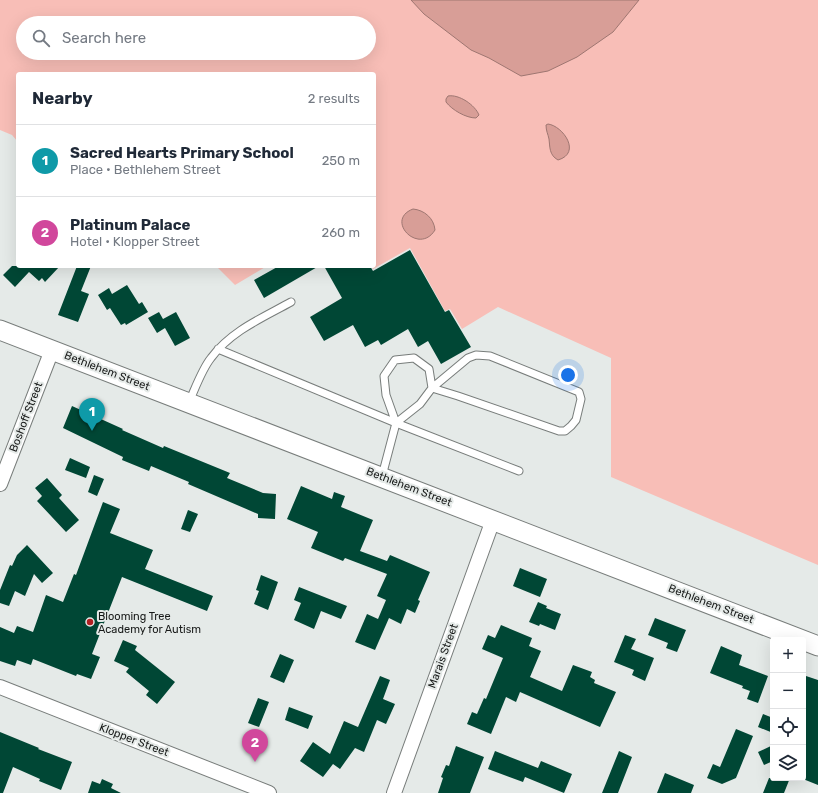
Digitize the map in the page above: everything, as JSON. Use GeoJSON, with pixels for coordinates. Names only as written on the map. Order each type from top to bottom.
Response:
{"type":"FeatureCollection","features":[{"type":"Feature","properties":{"kind":"main road","name":"Bethlehem Street"},"geometry":{"type":"LineString","coordinates":[[0,330],[382,476],[818,646]]}},
{"type":"Feature","properties":{"kind":"street","name":"Boshoff Street"},"geometry":{"type":"LineString","coordinates":[[0,484],[52,350]]}},
{"type":"Feature","properties":{"kind":"street","name":"Marais Street"},"geometry":{"type":"LineString","coordinates":[[394,793],[493,520]]}},
{"type":"Feature","properties":{"kind":"street","name":"Klopper Street"},"geometry":{"type":"LineString","coordinates":[[0,687],[269,793]]}},
{"type":"Feature","properties":{"kind":"lane"},"geometry":{"type":"LineString","coordinates":[[189,402],[210,359],[226,341],[244,327],[291,302]]}},
{"type":"Feature","properties":{"kind":"lane"},"geometry":{"type":"LineString","coordinates":[[218,349],[396,424],[519,471]]}},
{"type":"Feature","properties":{"kind":"lane"},"geometry":{"type":"LineString","coordinates":[[396,424],[420,404],[432,388],[468,358],[476,355],[490,356],[572,388],[579,392],[581,399],[574,424],[569,429],[562,431],[432,388]]}},
{"type":"Feature","properties":{"kind":"lane"},"geometry":{"type":"LineString","coordinates":[[382,476],[396,424],[386,395],[384,376],[395,360],[414,358],[429,369],[432,388]]}},
{"type":"Feature","properties":{"kind":"shaded area"},"geometry":{"type":"Polygon","coordinates":[[[0,0],[818,0],[818,565],[611,477],[611,358],[498,307],[462,329],[450,309],[445,311],[410,248],[376,267],[376,72],[16,72],[16,140],[12,135],[0,130],[0,0]]]}},
{"type":"Feature","properties":{"kind":"shaded area"},"geometry":{"type":"Polygon","coordinates":[[[411,0],[639,0],[613,32],[577,57],[548,71],[521,76],[489,58],[471,50],[424,14],[411,0]]]}},
{"type":"Feature","properties":{"kind":"shaded area"},"geometry":{"type":"Polygon","coordinates":[[[448,96],[462,98],[477,111],[479,115],[476,118],[472,118],[455,111],[446,102],[448,96]]]}},
{"type":"Feature","properties":{"kind":"shaded area"},"geometry":{"type":"Polygon","coordinates":[[[548,124],[559,129],[568,140],[569,152],[565,157],[558,160],[550,151],[546,127],[548,124]]]}},
{"type":"Feature","properties":{"kind":"shaded area"},"geometry":{"type":"Polygon","coordinates":[[[413,209],[425,213],[433,222],[435,230],[428,237],[421,239],[413,238],[403,227],[402,221],[405,214],[413,209]]]}},
{"type":"Feature","properties":{"kind":"shaded area"},"geometry":{"type":"Polygon","coordinates":[[[218,268],[264,268],[235,285],[218,268]]]}},
{"type":"Feature","properties":{"kind":"building"},"geometry":{"type":"Polygon","coordinates":[[[410,250],[445,312],[449,310],[471,347],[441,364],[428,341],[418,347],[408,329],[381,345],[378,340],[365,347],[353,325],[324,341],[310,317],[342,298],[325,268],[371,268],[373,271],[410,250]]]}},
{"type":"Feature","properties":{"kind":"building"},"geometry":{"type":"Polygon","coordinates":[[[12,266],[16,266],[16,268],[58,268],[45,282],[42,278],[39,281],[29,272],[15,287],[3,275],[12,266]]]}},
{"type":"Feature","properties":{"kind":"building"},"geometry":{"type":"Polygon","coordinates":[[[76,268],[90,268],[81,291],[89,294],[78,322],[58,315],[76,268]]]}},
{"type":"Feature","properties":{"kind":"building"},"geometry":{"type":"Polygon","coordinates":[[[275,268],[316,268],[264,298],[254,280],[275,268]]]}},
{"type":"Feature","properties":{"kind":"building"},"geometry":{"type":"Polygon","coordinates":[[[127,285],[139,304],[142,302],[148,312],[126,325],[125,323],[121,325],[110,308],[107,310],[98,295],[109,288],[112,294],[127,285]]]}},
{"type":"Feature","properties":{"kind":"building"},"geometry":{"type":"Polygon","coordinates":[[[159,312],[163,319],[176,312],[190,338],[175,346],[165,328],[157,333],[148,318],[159,312]]]}},
{"type":"Feature","properties":{"kind":"building"},"geometry":{"type":"Polygon","coordinates":[[[72,406],[163,448],[164,446],[230,473],[227,478],[263,493],[276,494],[275,519],[258,518],[258,514],[188,484],[189,482],[151,466],[149,471],[122,460],[123,457],[63,428],[72,406]]]}},
{"type":"Feature","properties":{"kind":"building"},"geometry":{"type":"Polygon","coordinates":[[[70,458],[90,467],[86,478],[65,470],[70,458]]]}},
{"type":"Feature","properties":{"kind":"building"},"geometry":{"type":"Polygon","coordinates":[[[94,475],[104,479],[97,496],[88,492],[94,475]]]}},
{"type":"Feature","properties":{"kind":"building"},"geometry":{"type":"Polygon","coordinates":[[[47,478],[62,495],[59,498],[79,520],[66,532],[37,501],[42,496],[35,488],[47,478]]]}},
{"type":"Feature","properties":{"kind":"building"},"geometry":{"type":"Polygon","coordinates":[[[301,486],[332,499],[334,492],[345,496],[341,507],[373,520],[360,551],[387,561],[390,555],[430,572],[418,600],[420,601],[415,613],[407,609],[401,624],[389,618],[375,650],[355,642],[367,614],[378,619],[386,600],[377,596],[387,574],[345,558],[343,561],[311,548],[318,532],[287,519],[301,486]]]}},
{"type":"Feature","properties":{"kind":"building"},"geometry":{"type":"Polygon","coordinates":[[[103,502],[120,509],[110,533],[153,550],[145,569],[213,596],[207,611],[122,577],[92,654],[100,657],[91,679],[77,674],[76,676],[33,659],[31,665],[17,660],[15,666],[0,661],[0,627],[14,633],[17,626],[33,632],[46,595],[63,602],[74,574],[76,575],[103,502]]]}},
{"type":"Feature","properties":{"kind":"building"},"geometry":{"type":"Polygon","coordinates":[[[188,510],[198,514],[190,532],[181,529],[188,510]]]}},
{"type":"Feature","properties":{"kind":"building"},"geometry":{"type":"Polygon","coordinates":[[[27,545],[53,573],[42,583],[34,574],[25,596],[15,591],[9,606],[0,603],[0,590],[10,565],[12,566],[17,555],[27,545]]]}},
{"type":"Feature","properties":{"kind":"building"},"geometry":{"type":"Polygon","coordinates":[[[520,568],[547,579],[540,597],[513,586],[520,568]]]}},
{"type":"Feature","properties":{"kind":"building"},"geometry":{"type":"Polygon","coordinates":[[[261,575],[278,582],[268,610],[254,604],[259,591],[256,590],[261,575]]]}},
{"type":"Feature","properties":{"kind":"building"},"geometry":{"type":"Polygon","coordinates":[[[299,587],[347,606],[341,619],[321,611],[314,629],[294,620],[301,603],[294,600],[299,587]]]}},
{"type":"Feature","properties":{"kind":"building"},"geometry":{"type":"Polygon","coordinates":[[[538,602],[547,606],[546,608],[561,614],[555,630],[540,624],[539,626],[529,622],[538,602]]]}},
{"type":"Feature","properties":{"kind":"building"},"geometry":{"type":"Polygon","coordinates":[[[655,618],[686,630],[677,652],[666,648],[668,643],[648,635],[655,618]]]}},
{"type":"Feature","properties":{"kind":"building"},"geometry":{"type":"Polygon","coordinates":[[[501,625],[532,638],[529,646],[541,651],[530,677],[562,691],[573,665],[592,672],[590,677],[595,680],[594,683],[616,692],[600,727],[520,692],[516,702],[506,697],[491,734],[467,724],[472,712],[477,714],[484,698],[486,699],[503,658],[482,649],[488,635],[495,638],[501,625]]]}},
{"type":"Feature","properties":{"kind":"building"},"geometry":{"type":"Polygon","coordinates":[[[625,635],[636,639],[631,649],[654,658],[645,681],[632,675],[634,670],[614,662],[625,635]]]}},
{"type":"Feature","properties":{"kind":"building"},"geometry":{"type":"Polygon","coordinates":[[[123,640],[137,646],[135,650],[175,682],[157,704],[146,695],[149,691],[126,672],[129,668],[114,661],[123,640]]]}},
{"type":"Feature","properties":{"kind":"building"},"geometry":{"type":"Polygon","coordinates":[[[721,646],[742,655],[739,665],[768,676],[758,703],[747,699],[750,691],[742,688],[743,686],[710,673],[721,646]]]}},
{"type":"Feature","properties":{"kind":"building"},"geometry":{"type":"Polygon","coordinates":[[[280,654],[294,660],[284,683],[270,677],[280,654]]]}},
{"type":"Feature","properties":{"kind":"building"},"geometry":{"type":"Polygon","coordinates":[[[380,676],[390,680],[383,699],[395,704],[386,724],[377,720],[364,752],[355,748],[340,769],[333,764],[323,777],[300,761],[313,742],[330,754],[344,721],[358,727],[380,676]]]}},
{"type":"Feature","properties":{"kind":"building"},"geometry":{"type":"Polygon","coordinates":[[[806,676],[818,680],[818,785],[806,780],[806,676]]]}},
{"type":"Feature","properties":{"kind":"building"},"geometry":{"type":"Polygon","coordinates":[[[258,698],[269,702],[259,727],[248,723],[258,698]]]}},
{"type":"Feature","properties":{"kind":"building"},"geometry":{"type":"Polygon","coordinates":[[[289,707],[313,716],[308,729],[285,720],[289,707]]]}},
{"type":"Feature","properties":{"kind":"building"},"geometry":{"type":"Polygon","coordinates":[[[763,714],[770,717],[770,732],[758,727],[763,714]]]}},
{"type":"Feature","properties":{"kind":"building"},"geometry":{"type":"Polygon","coordinates":[[[736,729],[753,736],[736,778],[722,784],[707,778],[713,764],[720,767],[736,729]]]}},
{"type":"Feature","properties":{"kind":"building"},"geometry":{"type":"Polygon","coordinates":[[[0,732],[72,762],[61,790],[39,781],[40,779],[13,767],[3,793],[0,793],[0,732]]]}},
{"type":"Feature","properties":{"kind":"building"},"geometry":{"type":"Polygon","coordinates":[[[456,746],[484,757],[470,793],[438,793],[443,778],[441,777],[446,765],[449,766],[456,746]]]}},
{"type":"Feature","properties":{"kind":"building"},"geometry":{"type":"Polygon","coordinates":[[[770,746],[770,762],[764,765],[758,752],[770,746]]]}},
{"type":"Feature","properties":{"kind":"building"},"geometry":{"type":"Polygon","coordinates":[[[495,751],[538,768],[541,761],[572,774],[564,793],[525,777],[523,782],[488,769],[495,751]]]}},
{"type":"Feature","properties":{"kind":"building"},"geometry":{"type":"Polygon","coordinates":[[[619,751],[632,757],[618,793],[602,793],[619,751]]]}},
{"type":"Feature","properties":{"kind":"building"},"geometry":{"type":"Polygon","coordinates":[[[665,773],[694,785],[691,793],[657,793],[665,773]]]}},
{"type":"Feature","properties":{"kind":"building"},"geometry":{"type":"Polygon","coordinates":[[[769,778],[770,781],[789,781],[784,793],[763,793],[769,778]]]}},
{"type":"Feature","properties":{"kind":"building"},"geometry":{"type":"Polygon","coordinates":[[[102,779],[113,784],[111,788],[121,793],[88,793],[92,781],[100,784],[102,779]]]}},
{"type":"Feature","properties":{"kind":"place","name":"Sacred Hearts Primary School"},"geometry":{"type":"Point","coordinates":[92,431]}},
{"type":"Feature","properties":{"kind":"place","name":"Blooming Tree Academy for Autism"},"geometry":{"type":"Point","coordinates":[90,622]}},
{"type":"Feature","properties":{"kind":"place","name":"Platinum Palace"},"geometry":{"type":"Point","coordinates":[255,762]}}]}
